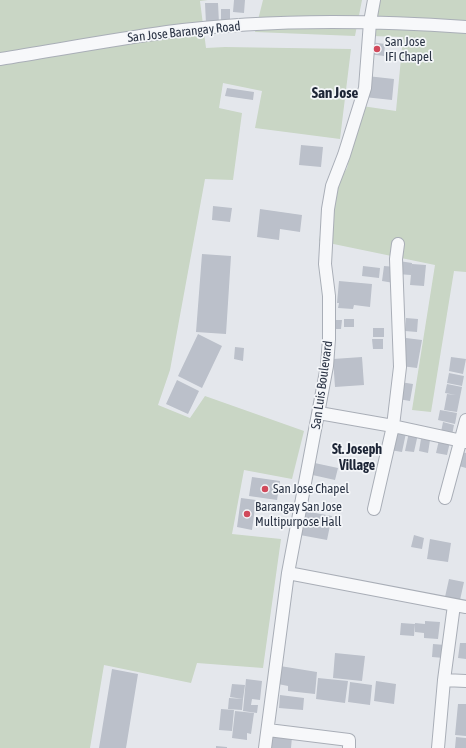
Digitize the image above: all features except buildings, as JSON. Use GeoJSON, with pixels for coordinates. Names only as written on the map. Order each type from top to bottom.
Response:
{"type":"FeatureCollection","features":[{"type":"Feature","properties":{"kind":"street","name":"San Luis Boulevard"},"geometry":{"type":"LineString","coordinates":[[265,748],[288,573],[319,413],[330,339],[329,296],[325,264],[328,209],[332,186],[344,155],[365,88],[370,22],[374,0]]}},
{"type":"Feature","properties":{"kind":"street","name":"San Jose Barangay Road"},"geometry":{"type":"LineString","coordinates":[[0,59],[168,32],[258,24],[370,22],[466,27]]}},
{"type":"Feature","properties":{"kind":"street"},"geometry":{"type":"LineString","coordinates":[[374,509],[393,426],[400,367],[396,259],[398,244]]}},
{"type":"Feature","properties":{"kind":"street"},"geometry":{"type":"LineString","coordinates":[[319,413],[393,426],[463,441]]}},
{"type":"Feature","properties":{"kind":"street"},"geometry":{"type":"LineString","coordinates":[[445,498],[463,441],[466,420]]}},
{"type":"Feature","properties":{"kind":"street"},"geometry":{"type":"LineString","coordinates":[[288,573],[466,607]]}},
{"type":"Feature","properties":{"kind":"street"},"geometry":{"type":"LineString","coordinates":[[438,748],[444,680],[454,605]]}},
{"type":"Feature","properties":{"kind":"street"},"geometry":{"type":"LineString","coordinates":[[444,680],[466,681]]}},
{"type":"Feature","properties":{"kind":"street"},"geometry":{"type":"LineString","coordinates":[[268,730],[349,740],[349,748]]}},
{"type":"Feature","properties":{"kind":"green space"},"geometry":{"type":"Polygon","coordinates":[[[0,0],[208,0],[200,1],[206,48],[351,49],[340,139],[255,128],[262,91],[223,83],[219,108],[242,113],[233,180],[205,179],[170,370],[158,405],[190,418],[205,396],[304,431],[292,479],[244,470],[232,534],[281,539],[263,668],[197,663],[191,683],[104,665],[90,748],[0,748],[0,0]]]}},
{"type":"Feature","properties":{"kind":"green space"},"geometry":{"type":"Polygon","coordinates":[[[263,0],[362,0],[355,36],[255,32],[263,0]]]}},
{"type":"Feature","properties":{"kind":"green space"},"geometry":{"type":"Polygon","coordinates":[[[374,0],[466,0],[466,272],[454,271],[431,412],[412,410],[435,265],[319,241],[326,202],[347,168],[362,106],[396,111],[403,37],[372,36],[374,0]]]}},
{"type":"Feature","properties":{"kind":"place","name":"San Jose IFI Chapel"},"geometry":{"type":"Point","coordinates":[377,49]}},
{"type":"Feature","properties":{"kind":"place","name":"San Jose Chapel"},"geometry":{"type":"Point","coordinates":[265,489]}},
{"type":"Feature","properties":{"kind":"place","name":"Barangay San Jose Multipurpose Hall"},"geometry":{"type":"Point","coordinates":[247,514]}},
{"type":"Feature","properties":{"kind":"district","name":"San Jose"},"geometry":{"type":"Point","coordinates":[335,93]}},
{"type":"Feature","properties":{"kind":"district","name":"St. Joseph Village"},"geometry":{"type":"Point","coordinates":[357,458]}}]}
